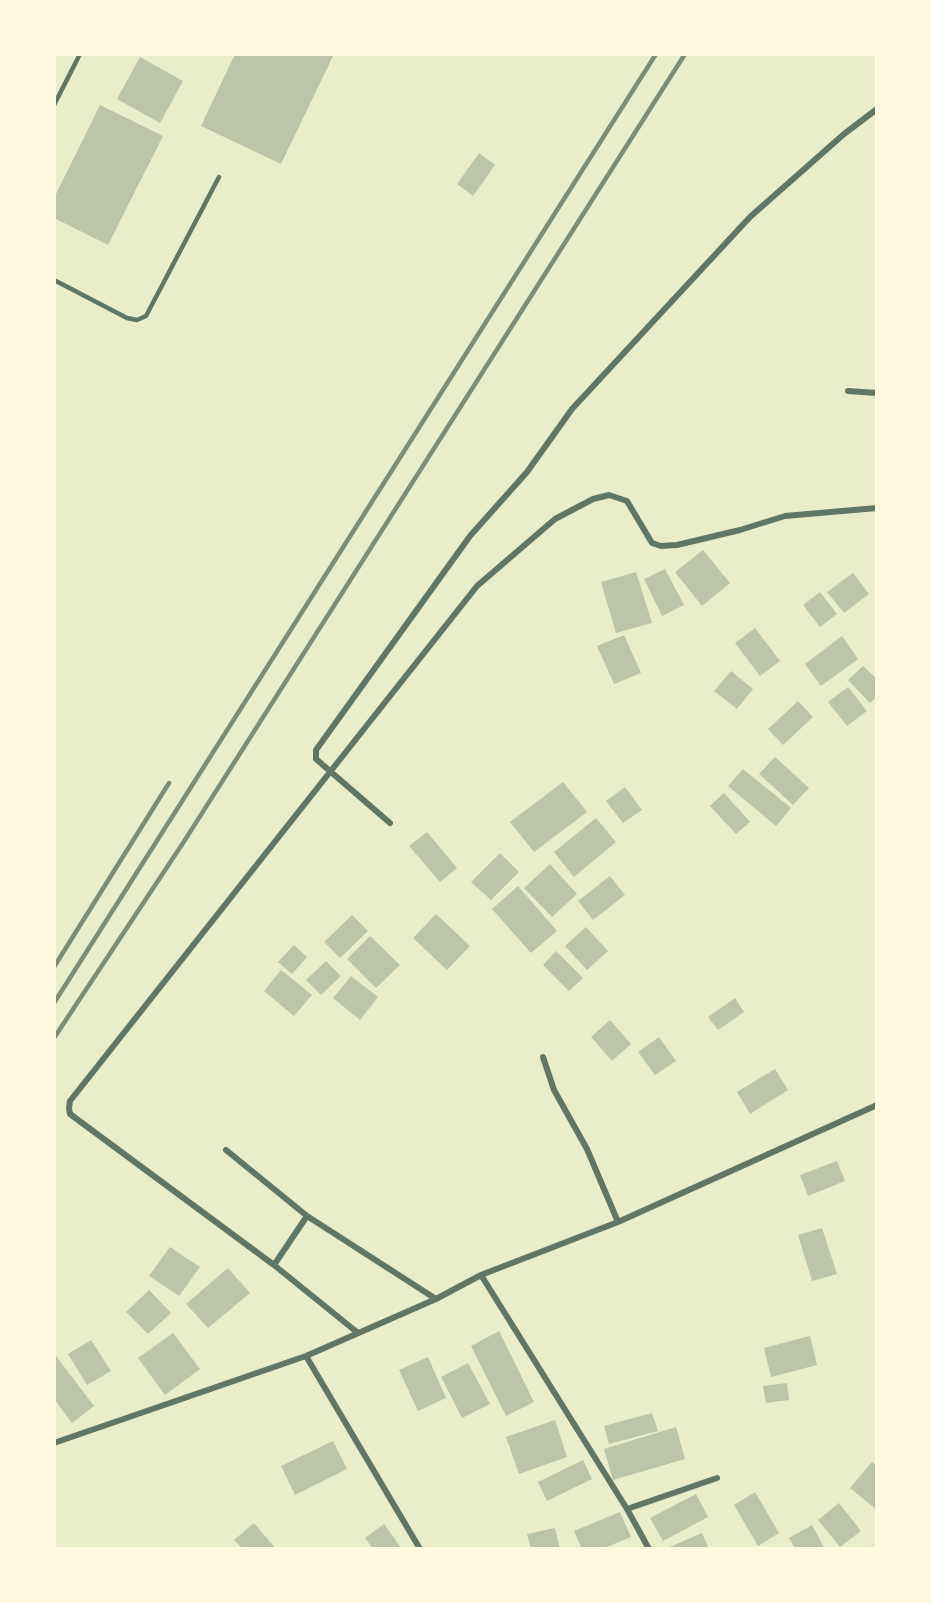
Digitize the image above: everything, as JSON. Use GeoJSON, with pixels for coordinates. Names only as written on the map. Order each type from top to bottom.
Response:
{"type":"FeatureCollection","features":[{"type":"Feature","properties":{"kind":"street"},"geometry":{"type":"LineString","coordinates":[[390,823],[316,759],[316,750],[470,536],[527,472],[572,409],[750,217],[844,134],[877,109]]}},
{"type":"Feature","properties":{"kind":"street"},"geometry":{"type":"LineString","coordinates":[[848,391],[877,393]]}},
{"type":"Feature","properties":{"kind":"street"},"geometry":{"type":"LineString","coordinates":[[358,1333],[274,1265],[70,1114],[70,1101],[477,586],[555,519],[594,499],[609,495],[627,501],[652,543],[661,546],[677,545],[740,530],[785,516],[877,508]]}},
{"type":"Feature","properties":{"kind":"street"},"geometry":{"type":"LineString","coordinates":[[543,1057],[554,1090],[587,1149],[618,1222]]}},
{"type":"Feature","properties":{"kind":"street"},"geometry":{"type":"LineString","coordinates":[[54,1443],[306,1356],[436,1299],[481,1275],[618,1222],[877,1105]]}},
{"type":"Feature","properties":{"kind":"street"},"geometry":{"type":"LineString","coordinates":[[226,1150],[307,1216],[436,1299]]}},
{"type":"Feature","properties":{"kind":"street"},"geometry":{"type":"LineString","coordinates":[[274,1265],[307,1216]]}},
{"type":"Feature","properties":{"kind":"street"},"geometry":{"type":"LineString","coordinates":[[481,1275],[627,1509],[649,1549]]}},
{"type":"Feature","properties":{"kind":"street"},"geometry":{"type":"LineString","coordinates":[[306,1356],[420,1549]]}},
{"type":"Feature","properties":{"kind":"street"},"geometry":{"type":"LineString","coordinates":[[627,1509],[717,1478]]}},
{"type":"Feature","properties":{"kind":"lane"},"geometry":{"type":"LineString","coordinates":[[54,105],[80,54]]}},
{"type":"Feature","properties":{"kind":"lane"},"geometry":{"type":"LineString","coordinates":[[54,280],[127,318],[137,321],[147,316],[219,177]]}},
{"type":"Feature","properties":{"kind":"building"},"geometry":{"type":"Polygon","coordinates":[[[235,54],[334,54],[281,164],[201,126],[235,54]]]}},
{"type":"Feature","properties":{"kind":"building"},"geometry":{"type":"Polygon","coordinates":[[[140,57],[183,81],[160,123],[117,99],[140,57]]]}},
{"type":"Feature","properties":{"kind":"building"},"geometry":{"type":"Polygon","coordinates":[[[100,105],[163,136],[108,245],[54,218],[54,198],[100,105]]]}},
{"type":"Feature","properties":{"kind":"building"},"geometry":{"type":"Polygon","coordinates":[[[479,153],[495,165],[473,196],[457,184],[479,153]]]}},
{"type":"Feature","properties":{"kind":"building"},"geometry":{"type":"Polygon","coordinates":[[[703,550],[730,583],[702,606],[675,572],[703,550]]]}},
{"type":"Feature","properties":{"kind":"building"},"geometry":{"type":"Polygon","coordinates":[[[665,569],[684,605],[662,616],[644,579],[665,569]]]}},
{"type":"Feature","properties":{"kind":"building"},"geometry":{"type":"Polygon","coordinates":[[[636,572],[652,623],[616,633],[601,582],[636,572]]]}},
{"type":"Feature","properties":{"kind":"building"},"geometry":{"type":"Polygon","coordinates":[[[853,573],[869,594],[844,613],[827,592],[853,573]]]}},
{"type":"Feature","properties":{"kind":"building"},"geometry":{"type":"Polygon","coordinates":[[[820,592],[837,614],[820,627],[803,605],[820,592]]]}},
{"type":"Feature","properties":{"kind":"building"},"geometry":{"type":"Polygon","coordinates":[[[755,628],[780,661],[760,676],[735,643],[755,628]]]}},
{"type":"Feature","properties":{"kind":"building"},"geometry":{"type":"Polygon","coordinates":[[[624,635],[641,673],[614,684],[597,646],[624,635]]]}},
{"type":"Feature","properties":{"kind":"building"},"geometry":{"type":"Polygon","coordinates":[[[842,636],[858,659],[821,686],[805,664],[842,636]]]}},
{"type":"Feature","properties":{"kind":"building"},"geometry":{"type":"Polygon","coordinates":[[[863,666],[877,679],[877,696],[870,703],[848,680],[863,666]]]}},
{"type":"Feature","properties":{"kind":"building"},"geometry":{"type":"Polygon","coordinates":[[[731,671],[753,689],[737,709],[714,691],[731,671]]]}},
{"type":"Feature","properties":{"kind":"building"},"geometry":{"type":"Polygon","coordinates":[[[848,687],[867,711],[847,726],[828,702],[848,687]]]}},
{"type":"Feature","properties":{"kind":"building"},"geometry":{"type":"Polygon","coordinates":[[[798,701],[813,717],[783,745],[768,729],[798,701]]]}},
{"type":"Feature","properties":{"kind":"building"},"geometry":{"type":"Polygon","coordinates":[[[775,757],[809,788],[793,805],[759,774],[775,757]]]}},
{"type":"Feature","properties":{"kind":"building"},"geometry":{"type":"Polygon","coordinates":[[[743,769],[791,808],[776,826],[728,786],[743,769]]]}},
{"type":"Feature","properties":{"kind":"building"},"geometry":{"type":"Polygon","coordinates":[[[563,782],[587,812],[534,852],[510,822],[563,782]]]}},
{"type":"Feature","properties":{"kind":"building"},"geometry":{"type":"Polygon","coordinates":[[[625,787],[642,810],[623,823],[606,801],[625,787]]]}},
{"type":"Feature","properties":{"kind":"building"},"geometry":{"type":"Polygon","coordinates":[[[724,793],[750,822],[736,834],[710,806],[724,793]]]}},
{"type":"Feature","properties":{"kind":"building"},"geometry":{"type":"Polygon","coordinates":[[[596,818],[616,842],[574,877],[554,852],[596,818]]]}},
{"type":"Feature","properties":{"kind":"building"},"geometry":{"type":"Polygon","coordinates":[[[427,832],[457,868],[440,882],[409,846],[427,832]]]}},
{"type":"Feature","properties":{"kind":"building"},"geometry":{"type":"Polygon","coordinates":[[[500,853],[519,872],[491,900],[471,882],[500,853]]]}},
{"type":"Feature","properties":{"kind":"building"},"geometry":{"type":"Polygon","coordinates":[[[550,864],[577,894],[552,917],[524,888],[550,864]]]}},
{"type":"Feature","properties":{"kind":"building"},"geometry":{"type":"Polygon","coordinates":[[[610,876],[625,895],[593,920],[578,901],[610,876]]]}},
{"type":"Feature","properties":{"kind":"building"},"geometry":{"type":"Polygon","coordinates":[[[518,886],[557,931],[531,953],[492,909],[518,886]]]}},
{"type":"Feature","properties":{"kind":"building"},"geometry":{"type":"Polygon","coordinates":[[[436,914],[470,946],[447,970],[413,938],[436,914]]]}},
{"type":"Feature","properties":{"kind":"building"},"geometry":{"type":"Polygon","coordinates":[[[352,915],[368,931],[340,958],[324,942],[352,915]]]}},
{"type":"Feature","properties":{"kind":"building"},"geometry":{"type":"Polygon","coordinates":[[[586,927],[608,951],[587,970],[565,946],[586,927]]]}},
{"type":"Feature","properties":{"kind":"building"},"geometry":{"type":"Polygon","coordinates":[[[370,936],[400,965],[376,988],[347,959],[370,936]]]}},
{"type":"Feature","properties":{"kind":"building"},"geometry":{"type":"Polygon","coordinates":[[[294,945],[307,957],[292,974],[278,962],[294,945]]]}},
{"type":"Feature","properties":{"kind":"building"},"geometry":{"type":"Polygon","coordinates":[[[556,951],[583,978],[569,991],[543,965],[556,951]]]}},
{"type":"Feature","properties":{"kind":"building"},"geometry":{"type":"Polygon","coordinates":[[[326,961],[341,976],[321,995],[306,980],[326,961]]]}},
{"type":"Feature","properties":{"kind":"building"},"geometry":{"type":"Polygon","coordinates":[[[281,970],[312,995],[294,1016],[264,991],[281,970]]]}},
{"type":"Feature","properties":{"kind":"building"},"geometry":{"type":"Polygon","coordinates":[[[351,976],[378,997],[360,1020],[333,998],[351,976]]]}},
{"type":"Feature","properties":{"kind":"building"},"geometry":{"type":"Polygon","coordinates":[[[735,998],[744,1012],[718,1030],[708,1017],[735,998]]]}},
{"type":"Feature","properties":{"kind":"building"},"geometry":{"type":"Polygon","coordinates":[[[610,1020],[631,1044],[612,1061],[591,1037],[610,1020]]]}},
{"type":"Feature","properties":{"kind":"building"},"geometry":{"type":"Polygon","coordinates":[[[659,1037],[676,1061],[655,1075],[638,1052],[659,1037]]]}},
{"type":"Feature","properties":{"kind":"building"},"geometry":{"type":"Polygon","coordinates":[[[775,1069],[788,1090],[750,1114],[737,1092],[775,1069]]]}},
{"type":"Feature","properties":{"kind":"building"},"geometry":{"type":"Polygon","coordinates":[[[837,1161],[845,1181],[808,1196],[800,1175],[837,1161]]]}},
{"type":"Feature","properties":{"kind":"building"},"geometry":{"type":"Polygon","coordinates":[[[822,1228],[837,1274],[812,1281],[798,1235],[822,1228]]]}},
{"type":"Feature","properties":{"kind":"building"},"geometry":{"type":"Polygon","coordinates":[[[170,1247],[200,1267],[179,1296],[149,1276],[170,1247]]]}},
{"type":"Feature","properties":{"kind":"building"},"geometry":{"type":"Polygon","coordinates":[[[228,1268],[250,1293],[208,1328],[186,1304],[228,1268]]]}},
{"type":"Feature","properties":{"kind":"building"},"geometry":{"type":"Polygon","coordinates":[[[149,1290],[171,1313],[148,1334],[126,1312],[149,1290]]]}},
{"type":"Feature","properties":{"kind":"building"},"geometry":{"type":"Polygon","coordinates":[[[499,1331],[534,1402],[506,1416],[471,1346],[499,1331]]]}},
{"type":"Feature","properties":{"kind":"building"},"geometry":{"type":"Polygon","coordinates":[[[173,1333],[200,1369],[165,1395],[138,1358],[173,1333]]]}},
{"type":"Feature","properties":{"kind":"building"},"geometry":{"type":"Polygon","coordinates":[[[810,1336],[817,1365],[771,1377],[764,1348],[810,1336]]]}},
{"type":"Feature","properties":{"kind":"building"},"geometry":{"type":"Polygon","coordinates":[[[91,1340],[111,1371],[87,1385],[68,1354],[91,1340]]]}},
{"type":"Feature","properties":{"kind":"building"},"geometry":{"type":"Polygon","coordinates":[[[56,1356],[94,1406],[72,1423],[54,1399],[54,1357],[56,1356]]]}},
{"type":"Feature","properties":{"kind":"building"},"geometry":{"type":"Polygon","coordinates":[[[428,1357],[446,1398],[418,1411],[399,1370],[428,1357]]]}},
{"type":"Feature","properties":{"kind":"building"},"geometry":{"type":"Polygon","coordinates":[[[468,1363],[490,1404],[462,1418],[441,1377],[468,1363]]]}},
{"type":"Feature","properties":{"kind":"building"},"geometry":{"type":"Polygon","coordinates":[[[787,1383],[789,1400],[766,1403],[763,1386],[787,1383]]]}},
{"type":"Feature","properties":{"kind":"building"},"geometry":{"type":"Polygon","coordinates":[[[652,1413],[658,1431],[609,1444],[604,1426],[652,1413]]]}},
{"type":"Feature","properties":{"kind":"building"},"geometry":{"type":"Polygon","coordinates":[[[555,1420],[567,1457],[519,1474],[506,1437],[555,1420]]]}},
{"type":"Feature","properties":{"kind":"building"},"geometry":{"type":"Polygon","coordinates":[[[676,1427],[685,1459],[613,1480],[604,1449],[676,1427]]]}},
{"type":"Feature","properties":{"kind":"building"},"geometry":{"type":"Polygon","coordinates":[[[333,1441],[347,1469],[295,1495],[281,1466],[333,1441]]]}},
{"type":"Feature","properties":{"kind":"building"},"geometry":{"type":"Polygon","coordinates":[[[583,1460],[592,1479],[547,1501],[538,1482],[583,1460]]]}},
{"type":"Feature","properties":{"kind":"building"},"geometry":{"type":"Polygon","coordinates":[[[872,1462],[877,1466],[877,1510],[850,1488],[872,1462]]]}},
{"type":"Feature","properties":{"kind":"building"},"geometry":{"type":"Polygon","coordinates":[[[755,1492],[779,1533],[758,1546],[734,1505],[755,1492]]]}},
{"type":"Feature","properties":{"kind":"building"},"geometry":{"type":"Polygon","coordinates":[[[696,1494],[708,1517],[663,1541],[650,1518],[696,1494]]]}},
{"type":"Feature","properties":{"kind":"building"},"geometry":{"type":"Polygon","coordinates":[[[839,1503],[861,1531],[840,1547],[818,1520],[839,1503]]]}},
{"type":"Feature","properties":{"kind":"building"},"geometry":{"type":"Polygon","coordinates":[[[620,1512],[631,1537],[602,1549],[582,1549],[574,1531],[620,1512]]]}},
{"type":"Feature","properties":{"kind":"building"},"geometry":{"type":"Polygon","coordinates":[[[254,1523],[276,1549],[243,1549],[234,1540],[254,1523]]]}},
{"type":"Feature","properties":{"kind":"building"},"geometry":{"type":"Polygon","coordinates":[[[384,1524],[402,1549],[373,1549],[365,1538],[384,1524]]]}},
{"type":"Feature","properties":{"kind":"building"},"geometry":{"type":"Polygon","coordinates":[[[812,1525],[825,1549],[795,1549],[789,1538],[812,1525]]]}},
{"type":"Feature","properties":{"kind":"building"},"geometry":{"type":"Polygon","coordinates":[[[555,1528],[560,1549],[531,1549],[527,1534],[555,1528]]]}},
{"type":"Feature","properties":{"kind":"building"},"geometry":{"type":"Polygon","coordinates":[[[702,1533],[709,1549],[665,1549],[702,1533]]]}},
{"type":"Feature","properties":{"kind":"railway"},"geometry":{"type":"LineString","coordinates":[[54,1003],[656,54]]}},
{"type":"Feature","properties":{"kind":"railway"},"geometry":{"type":"LineString","coordinates":[[54,1038],[183,843],[685,54]]}},
{"type":"Feature","properties":{"kind":"railway"},"geometry":{"type":"LineString","coordinates":[[54,967],[169,783]]}}]}
